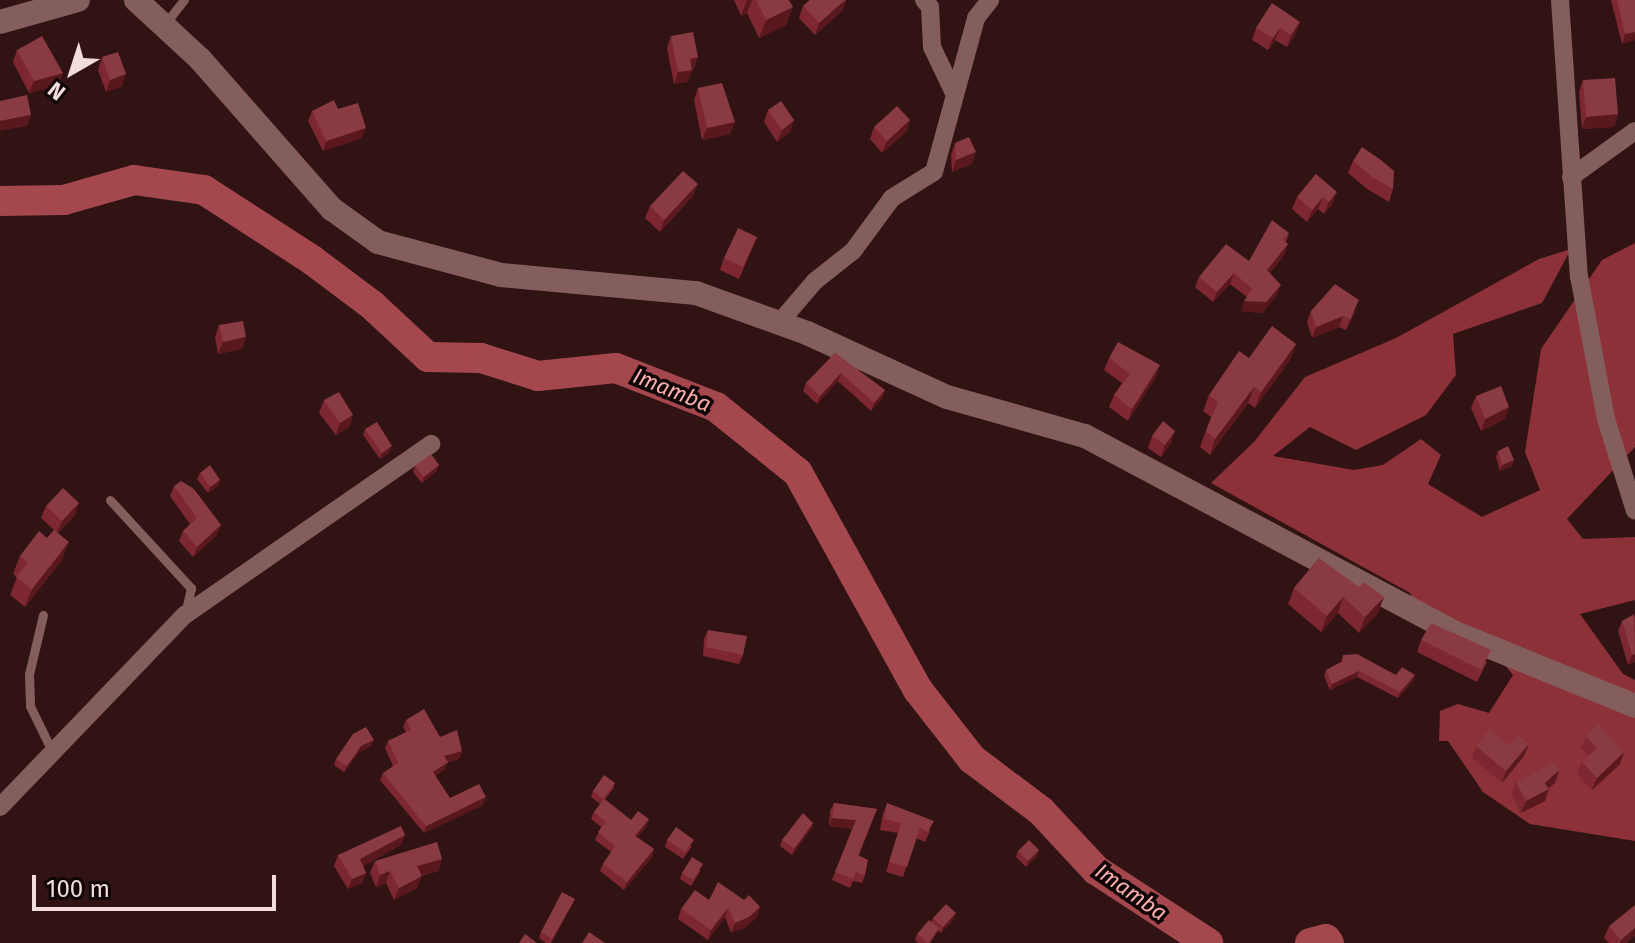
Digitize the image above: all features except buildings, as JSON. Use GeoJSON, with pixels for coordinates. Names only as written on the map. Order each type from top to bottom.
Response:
{"type":"FeatureCollection","features":[{"type":"Feature","properties":{"kind":"street"},"geometry":{"type":"LineString","coordinates":[[0,22],[78,0]]}},
{"type":"Feature","properties":{"kind":"street"},"geometry":{"type":"LineString","coordinates":[[136,0],[165,24],[332,209],[378,242],[501,275],[696,293],[779,323],[947,397],[1085,436],[1453,632],[1635,706]]}},
{"type":"Feature","properties":{"kind":"street"},"geometry":{"type":"LineString","coordinates":[[924,0],[930,7],[932,47],[953,91]]}},
{"type":"Feature","properties":{"kind":"street"},"geometry":{"type":"LineString","coordinates":[[779,323],[815,281],[853,251],[892,198],[934,172],[953,91],[976,18],[990,0]]}},
{"type":"Feature","properties":{"kind":"street"},"geometry":{"type":"LineString","coordinates":[[1560,0],[1579,276],[1597,372],[1635,511]]}},
{"type":"Feature","properties":{"kind":"street"},"geometry":{"type":"LineString","coordinates":[[1571,177],[1635,131]]}},
{"type":"Feature","properties":{"kind":"street"},"geometry":{"type":"LineString","coordinates":[[0,807],[185,615],[431,444]]}},
{"type":"Feature","properties":{"kind":"lane"},"geometry":{"type":"LineString","coordinates":[[165,24],[184,0]]}},
{"type":"Feature","properties":{"kind":"lane"},"geometry":{"type":"LineString","coordinates":[[110,500],[191,588],[185,615]]}},
{"type":"Feature","properties":{"kind":"lane"},"geometry":{"type":"LineString","coordinates":[[43,615],[29,674],[30,706],[52,751]]}},
{"type":"Feature","properties":{"kind":"shaded area"},"geometry":{"type":"Polygon","coordinates":[[[1635,243],[1635,447],[1567,519],[1583,539],[1635,537],[1635,600],[1580,614],[1623,674],[1635,680],[1635,841],[1530,824],[1483,792],[1448,741],[1439,741],[1440,711],[1458,704],[1489,713],[1513,675],[1498,657],[1421,616],[1410,593],[1211,483],[1254,442],[1305,377],[1396,338],[1539,259],[1571,249],[1542,303],[1453,334],[1456,375],[1426,415],[1356,450],[1310,427],[1273,456],[1354,470],[1383,465],[1421,439],[1441,455],[1428,484],[1482,517],[1540,490],[1525,452],[1541,349],[1602,260],[1635,243]]]}},
{"type":"Feature","properties":{"kind":"waterway","name":"Imamba"},"geometry":{"type":"LineString","coordinates":[[0,201],[64,200],[134,180],[204,190],[312,260],[372,305],[428,357],[481,358],[538,376],[616,368],[716,407],[798,473],[918,690],[972,759],[1041,811],[1096,870],[1208,943]]}},
{"type":"Feature","properties":{"kind":"waterway","name":"Imamba"},"geometry":{"type":"LineString","coordinates":[[1310,943],[1326,939],[1329,943]]}}]}
